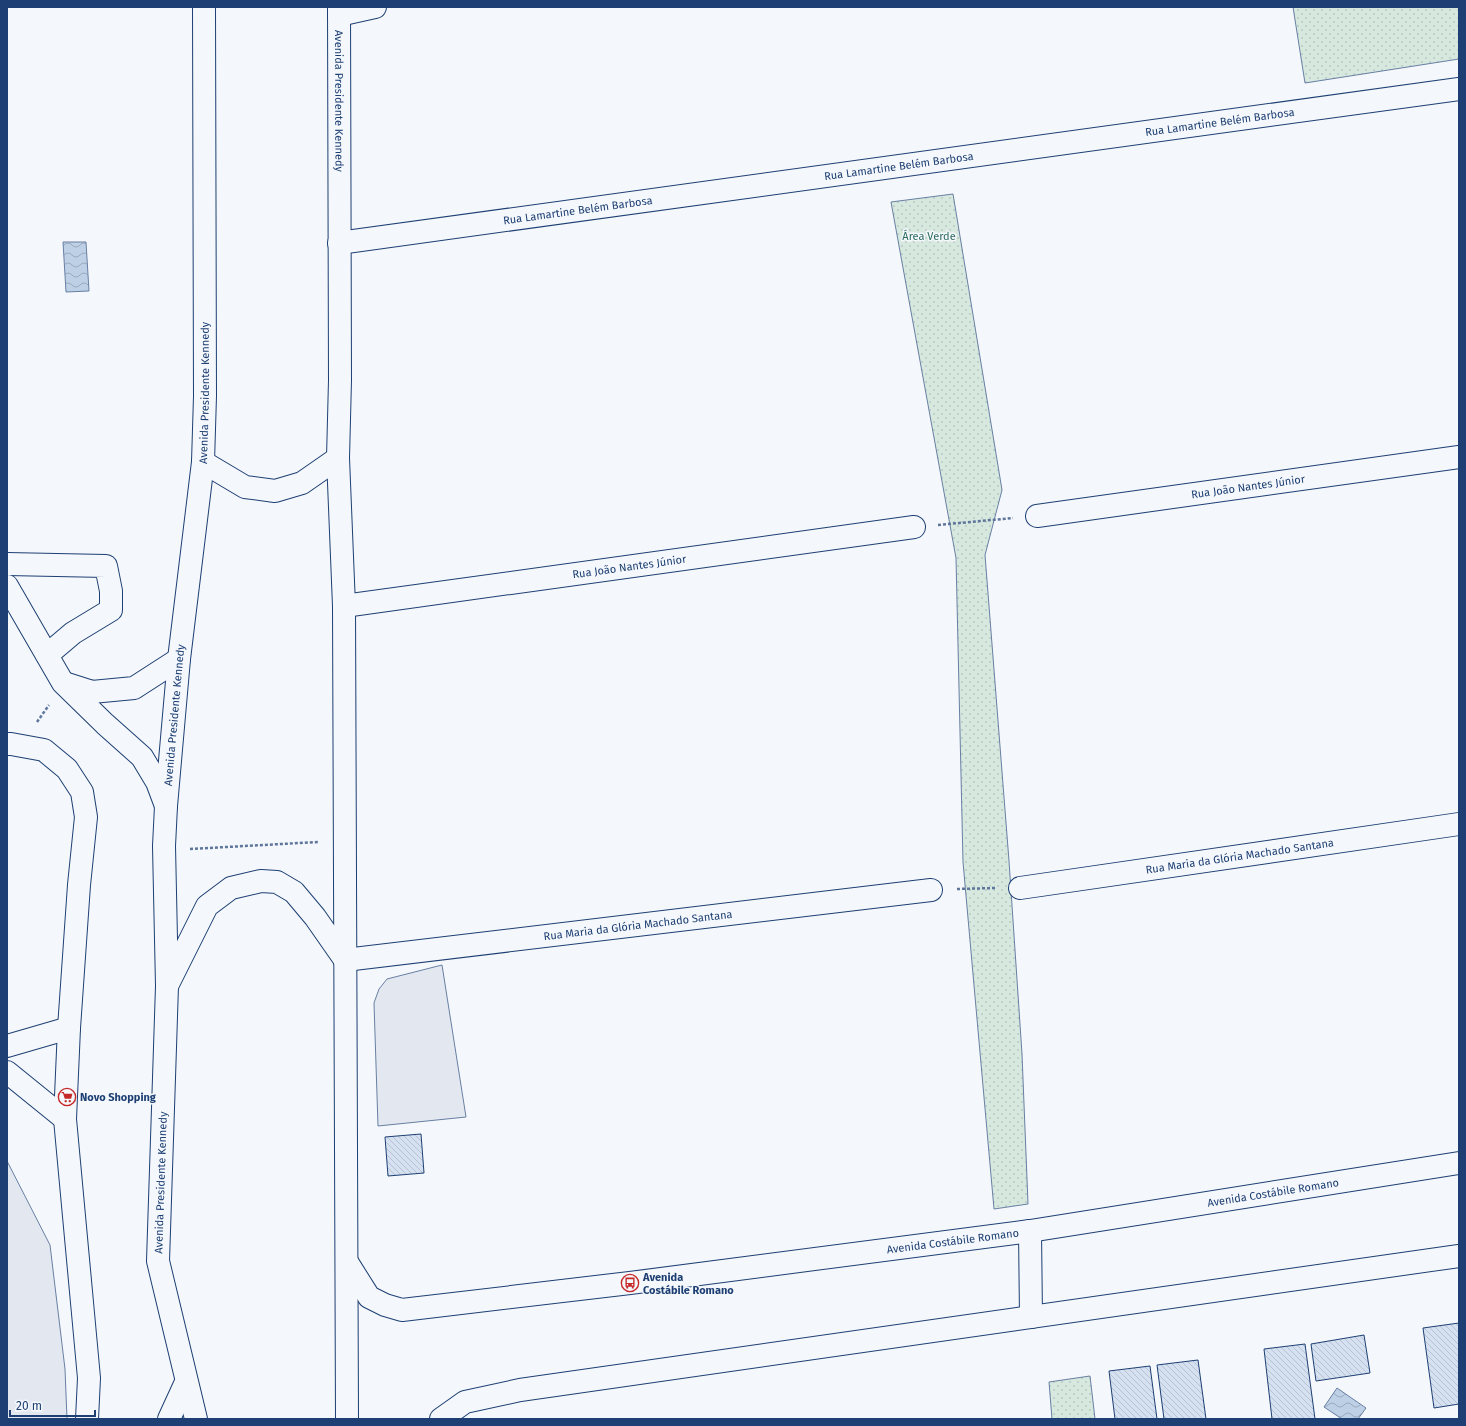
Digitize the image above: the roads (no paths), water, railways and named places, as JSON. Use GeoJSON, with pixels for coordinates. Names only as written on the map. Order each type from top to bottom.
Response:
{"type":"FeatureCollection","features":[{"type":"Feature","properties":{"kind":"main road","name":"Avenida Presidente Kennedy"},"geometry":{"type":"LineString","coordinates":[[196,1419],[158,1261],[167,986],[164,851],[166,806],[179,659],[203,462],[205,396],[204,7]]}},
{"type":"Feature","properties":{"kind":"main road"},"geometry":{"type":"LineString","coordinates":[[339,11],[375,7]]}},
{"type":"Feature","properties":{"kind":"main road","name":"Avenida Presidente Kennedy"},"geometry":{"type":"LineString","coordinates":[[339,11],[340,380],[338,458],[344,606],[347,1419]]}},
{"type":"Feature","properties":{"kind":"main road","name":"Rua Lamartine Belém Barbosa"},"geometry":{"type":"LineString","coordinates":[[339,243],[1459,88]]}},
{"type":"Feature","properties":{"kind":"main road","name":"Rua João Nantes Júnior"},"geometry":{"type":"LineString","coordinates":[[1037,516],[1459,457]]}},
{"type":"Feature","properties":{"kind":"main road"},"geometry":{"type":"LineString","coordinates":[[203,462],[245,487],[275,491],[302,483],[338,458]]}},
{"type":"Feature","properties":{"kind":"main road","name":"Rua João Nantes Júnior"},"geometry":{"type":"LineString","coordinates":[[344,606],[914,528]]}},
{"type":"Feature","properties":{"kind":"main road"},"geometry":{"type":"LineString","coordinates":[[7,564],[106,566],[111,591],[111,610],[73,633],[47,655]]}},
{"type":"Feature","properties":{"kind":"main road"},"geometry":{"type":"LineString","coordinates":[[7,586],[64,683],[105,724],[142,756],[157,782],[166,806]]}},
{"type":"Feature","properties":{"kind":"main road"},"geometry":{"type":"LineString","coordinates":[[64,683],[92,692],[134,688],[179,659]]}},
{"type":"Feature","properties":{"kind":"main road"},"geometry":{"type":"LineString","coordinates":[[14,745],[44,750],[67,769],[82,792],[86,817],[79,885],[69,1028],[65,1119],[89,1378],[87,1419]]}},
{"type":"Feature","properties":{"kind":"main road","name":"Rua Maria da Glória Machado Santana"},"geometry":{"type":"LineString","coordinates":[[1020,888],[1459,824]]}},
{"type":"Feature","properties":{"kind":"main road"},"geometry":{"type":"LineString","coordinates":[[167,986],[207,906],[231,888],[261,881],[277,882],[294,892],[315,917],[345,960]]}},
{"type":"Feature","properties":{"kind":"main road","name":"Rua Maria da Glória Machado Santana"},"geometry":{"type":"LineString","coordinates":[[345,960],[931,890]]}},
{"type":"Feature","properties":{"kind":"main road"},"geometry":{"type":"LineString","coordinates":[[7,1046],[69,1028]]}},
{"type":"Feature","properties":{"kind":"main road"},"geometry":{"type":"LineString","coordinates":[[7,1072],[65,1119]]}},
{"type":"Feature","properties":{"kind":"main road","name":"Avenida Costábile Romano"},"geometry":{"type":"LineString","coordinates":[[347,1262],[369,1297],[385,1305],[402,1310],[630,1283],[1030,1231],[1459,1163]]}},
{"type":"Feature","properties":{"kind":"main road"},"geometry":{"type":"LineString","coordinates":[[1030,1231],[1031,1317]]}},
{"type":"Feature","properties":{"kind":"main road"},"geometry":{"type":"LineString","coordinates":[[441,1419],[465,1402],[520,1390],[1459,1256]]}},
{"type":"Feature","properties":{"kind":"main road"},"geometry":{"type":"LineString","coordinates":[[169,1419],[186,1382]]}},
{"type":"Feature","properties":{"kind":"water"},"geometry":{"type":"Polygon","coordinates":[[[63,242],[86,242],[89,291],[66,292],[63,242]]]}},
{"type":"Feature","properties":{"kind":"water"},"geometry":{"type":"Polygon","coordinates":[[[1337,1388],[1366,1408],[1358,1419],[1342,1419],[1324,1407],[1337,1388]]]}},
{"type":"Feature","properties":{"kind":"place","name":"Novo Shopping"},"geometry":{"type":"Point","coordinates":[67,1097]}},
{"type":"Feature","properties":{"kind":"place","name":"Avenida Costábile Romano"},"geometry":{"type":"Point","coordinates":[630,1283]}},
{"type":"Feature","properties":{"kind":"park label","name":"Área Verde"},"geometry":{"type":"Point","coordinates":[929,236]}}]}
